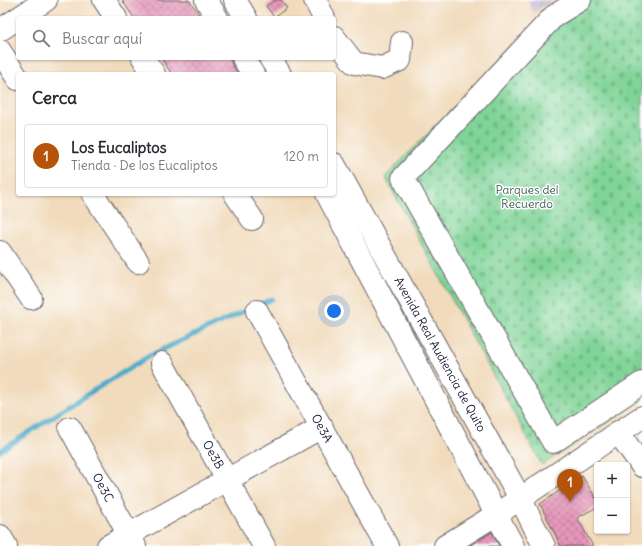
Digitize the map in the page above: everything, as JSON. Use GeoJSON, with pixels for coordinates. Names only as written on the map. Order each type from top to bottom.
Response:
{"type":"FeatureCollection","features":[{"type":"Feature","properties":{"kind":"street"},"geometry":{"type":"LineString","coordinates":[[21,16],[46,0]]}},
{"type":"Feature","properties":{"kind":"street"},"geometry":{"type":"LineString","coordinates":[[104,0],[115,16]]}},
{"type":"Feature","properties":{"kind":"street"},"geometry":{"type":"LineString","coordinates":[[206,0],[216,16]]}},
{"type":"Feature","properties":{"kind":"street"},"geometry":{"type":"LineString","coordinates":[[235,0],[245,16]]}},
{"type":"Feature","properties":{"kind":"street"},"geometry":{"type":"LineString","coordinates":[[316,0],[323,16]]}},
{"type":"Feature","properties":{"kind":"street"},"geometry":{"type":"LineString","coordinates":[[580,0],[554,16],[404,178],[553,442],[642,383]]}},
{"type":"Feature","properties":{"kind":"street"},"geometry":{"type":"LineString","coordinates":[[0,30],[16,20]]}},
{"type":"Feature","properties":{"kind":"street"},"geometry":{"type":"LineString","coordinates":[[336,40],[354,63],[382,68],[400,60],[402,42]]}},
{"type":"Feature","properties":{"kind":"street"},"geometry":{"type":"LineString","coordinates":[[0,51],[16,76]]}},
{"type":"Feature","properties":{"kind":"street"},"geometry":{"type":"LineString","coordinates":[[144,60],[153,72]]}},
{"type":"Feature","properties":{"kind":"street"},"geometry":{"type":"LineString","coordinates":[[244,60],[252,72]]}},
{"type":"Feature","properties":{"kind":"street"},"geometry":{"type":"LineString","coordinates":[[271,60],[279,72]]}},
{"type":"Feature","properties":{"kind":"street","name":"Avenida Real Audiencia de Quito"},"geometry":{"type":"LineString","coordinates":[[336,168],[520,498],[544,546]]}},
{"type":"Feature","properties":{"kind":"street"},"geometry":{"type":"LineString","coordinates":[[94,196],[138,262]]}},
{"type":"Feature","properties":{"kind":"street"},"geometry":{"type":"LineString","coordinates":[[236,196],[252,219]]}},
{"type":"Feature","properties":{"kind":"street","name":"Avenida Real Audiencia de Quito"},"geometry":{"type":"LineString","coordinates":[[328,196],[513,546]]}},
{"type":"Feature","properties":{"kind":"street"},"geometry":{"type":"LineString","coordinates":[[0,252],[31,298]]}},
{"type":"Feature","properties":{"kind":"street","name":"Oe3A"},"geometry":{"type":"LineString","coordinates":[[257,311],[387,546]]}},
{"type":"Feature","properties":{"kind":"street","name":"Oe3B"},"geometry":{"type":"LineString","coordinates":[[162,363],[264,546]]}},
{"type":"Feature","properties":{"kind":"street"},"geometry":{"type":"LineString","coordinates":[[445,546],[497,514],[642,417]]}},
{"type":"Feature","properties":{"kind":"street"},"geometry":{"type":"LineString","coordinates":[[108,546],[132,540],[226,479],[322,427]]}},
{"type":"Feature","properties":{"kind":"street","name":"Oe3C"},"geometry":{"type":"LineString","coordinates":[[70,428],[132,540]]}},
{"type":"Feature","properties":{"kind":"street"},"geometry":{"type":"LineString","coordinates":[[618,432],[642,466]]}},
{"type":"Feature","properties":{"kind":"street"},"geometry":{"type":"LineString","coordinates":[[0,536],[6,546]]}},
{"type":"Feature","properties":{"kind":"shaded area"},"geometry":{"type":"Polygon","coordinates":[[[527,0],[552,0],[534,12],[527,0]]]}},
{"type":"Feature","properties":{"kind":"green space","name":"Parques del Recuerdo"},"geometry":{"type":"Polygon","coordinates":[[[565,0],[642,0],[642,400],[542,465],[385,177],[551,9],[565,0]]]}},
{"type":"Feature","properties":{"kind":"building"},"geometry":{"type":"Polygon","coordinates":[[[122,0],[189,0],[201,16],[133,16],[122,0]]]}},
{"type":"Feature","properties":{"kind":"building"},"geometry":{"type":"Polygon","coordinates":[[[275,0],[281,0],[287,8],[273,16],[266,6],[275,0]]]}},
{"type":"Feature","properties":{"kind":"building"},"geometry":{"type":"Polygon","coordinates":[[[162,60],[231,60],[237,72],[171,72],[162,60]]]}},
{"type":"Feature","properties":{"kind":"building"},"geometry":{"type":"Polygon","coordinates":[[[582,476],[594,495],[594,509],[577,518],[593,546],[561,546],[540,504],[582,476]]]}},
{"type":"Feature","properties":{"kind":"building"},"geometry":{"type":"Polygon","coordinates":[[[492,532],[499,546],[469,546],[492,532]]]}},
{"type":"Feature","properties":{"kind":"waterway"},"geometry":{"type":"LineString","coordinates":[[258,305],[272,299]]}},
{"type":"Feature","properties":{"kind":"waterway"},"geometry":{"type":"LineString","coordinates":[[0,451],[151,355],[251,308]]}},
{"type":"Feature","properties":{"kind":"place","name":"Los Eucaliptos"},"geometry":{"type":"Point","coordinates":[570,502]}}]}
